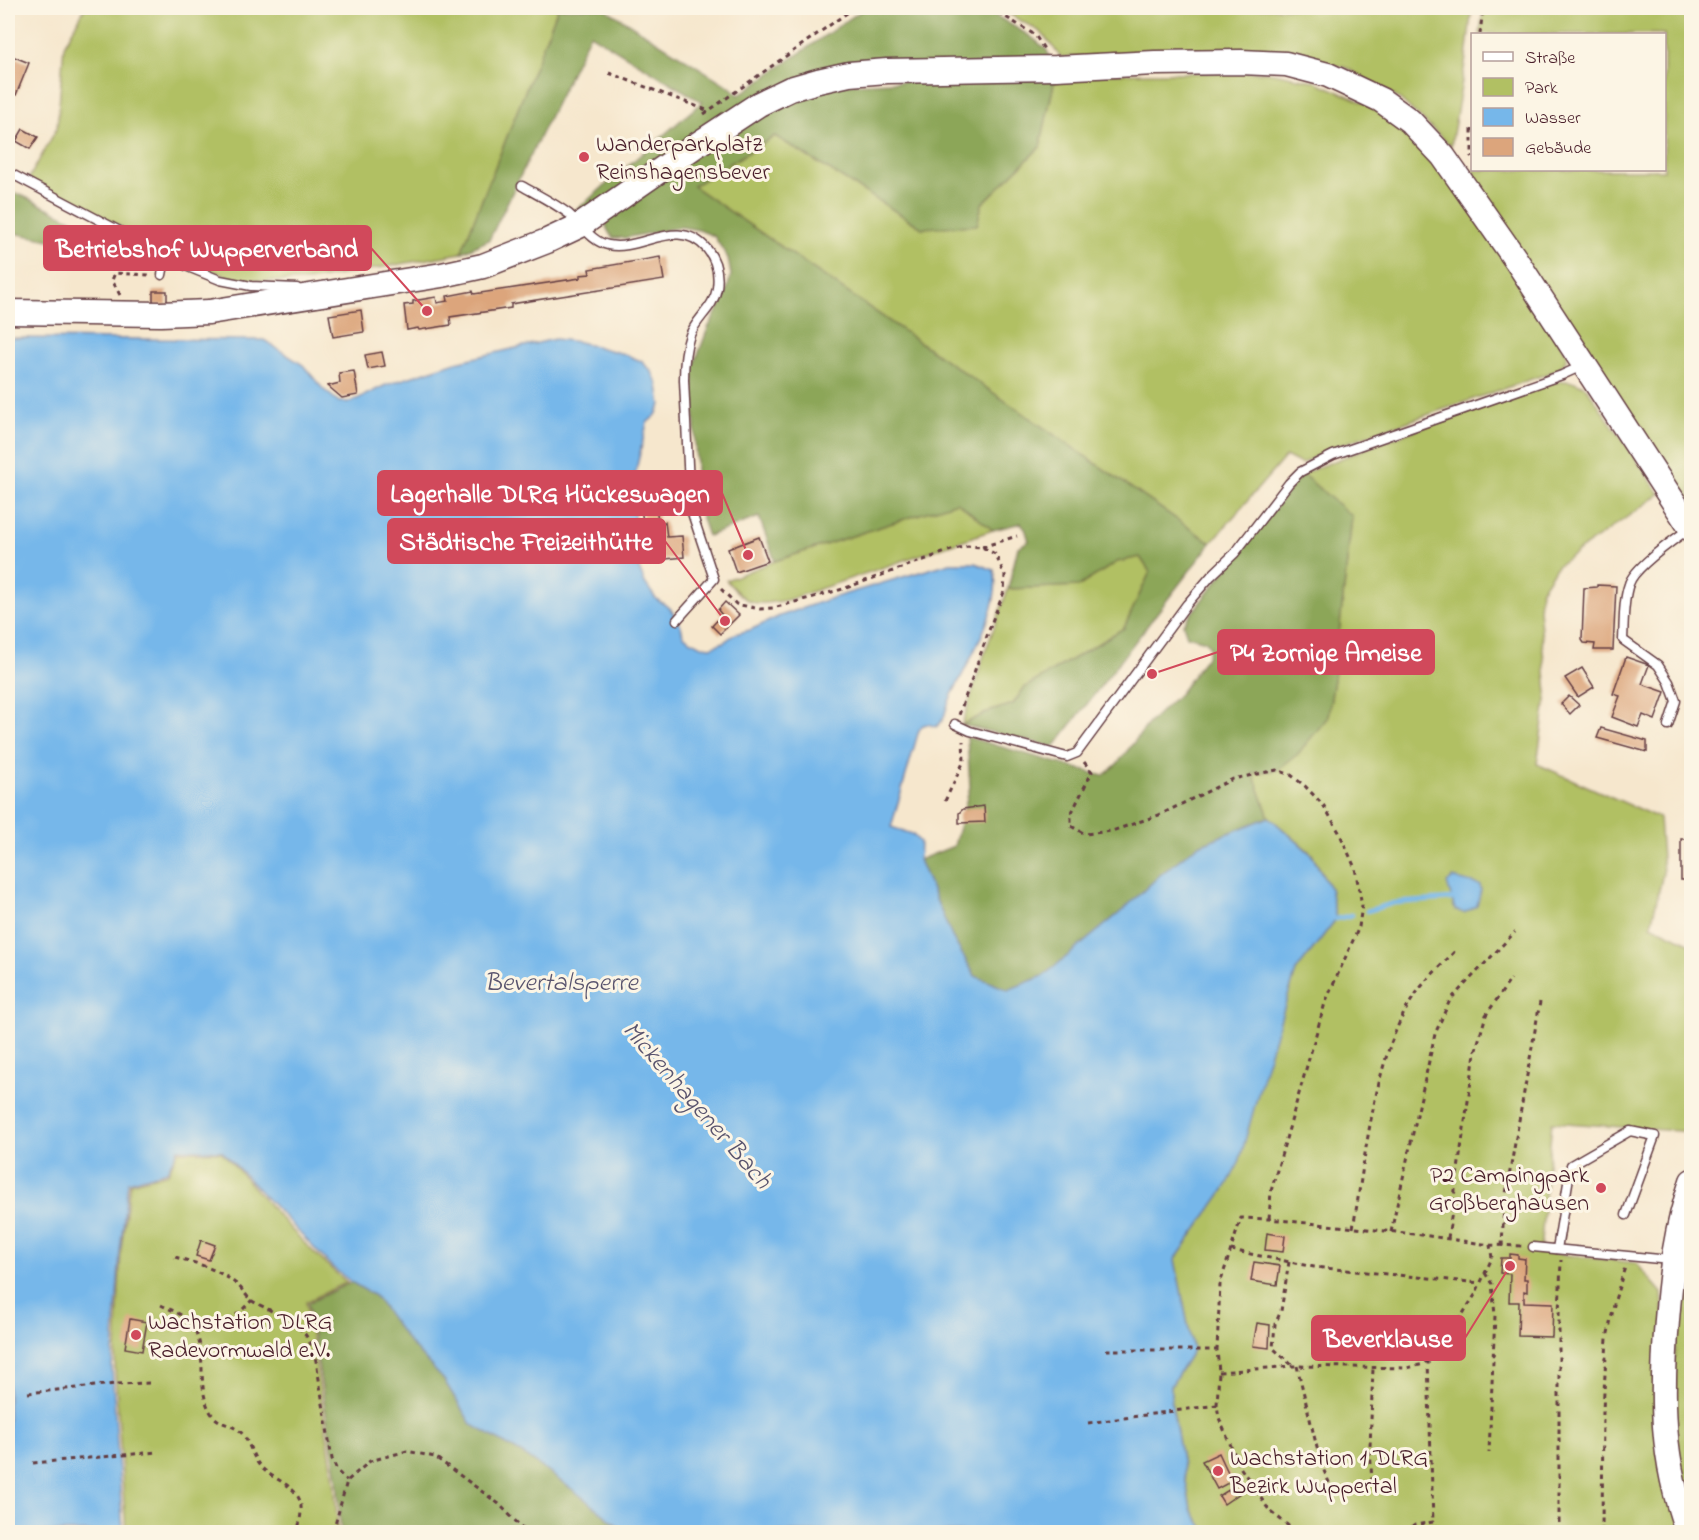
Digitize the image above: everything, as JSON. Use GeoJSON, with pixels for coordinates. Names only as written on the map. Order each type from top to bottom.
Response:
{"type":"FeatureCollection","features":[{"type":"Feature","properties":{"kind":"street"},"geometry":{"type":"LineString","coordinates":[[8,312],[161,314],[209,312],[442,275],[483,266],[581,225],[759,104],[790,90],[849,74],[1155,63],[1286,64],[1328,75],[1381,100],[1410,121],[1454,170],[1691,529]]}},
{"type":"Feature","properties":{"kind":"street"},"geometry":{"type":"LineString","coordinates":[[1688,1533],[1674,1488],[1666,1448],[1663,1400],[1672,1260],[1680,1218],[1692,1180]]}},
{"type":"Feature","properties":{"kind":"lane"},"geometry":{"type":"LineString","coordinates":[[8,172],[166,255],[220,280],[251,286],[297,288],[304,298]]}},
{"type":"Feature","properties":{"kind":"lane"},"geometry":{"type":"LineString","coordinates":[[522,186],[552,202],[597,241],[608,245],[630,244],[663,235],[687,236],[699,241],[706,248],[716,266],[717,288],[714,302],[690,335],[684,365],[690,507],[714,579],[677,620]]}},
{"type":"Feature","properties":{"kind":"lane"},"geometry":{"type":"LineString","coordinates":[[162,275],[166,255]]}},
{"type":"Feature","properties":{"kind":"lane"},"geometry":{"type":"LineString","coordinates":[[959,726],[1067,757],[1077,753],[1187,604],[1235,553],[1277,496],[1300,472],[1333,455],[1562,375],[1584,365]]}},
{"type":"Feature","properties":{"kind":"lane"},"geometry":{"type":"LineString","coordinates":[[1668,725],[1676,701],[1669,682],[1658,665],[1623,640],[1625,608],[1629,584],[1635,573],[1691,529]]}},
{"type":"Feature","properties":{"kind":"lane"},"geometry":{"type":"LineString","coordinates":[[1559,1249],[1571,1165],[1630,1131],[1655,1136],[1626,1215]]}},
{"type":"Feature","properties":{"kind":"lane"},"geometry":{"type":"LineString","coordinates":[[1533,1247],[1672,1260]]}},
{"type":"Feature","properties":{"kind":"path"},"geometry":{"type":"LineString","coordinates":[[609,73],[709,111],[854,8]]}},
{"type":"Feature","properties":{"kind":"path"},"geometry":{"type":"LineString","coordinates":[[991,8],[1035,35],[1056,68]]}},
{"type":"Feature","properties":{"kind":"path"},"geometry":{"type":"LineString","coordinates":[[1480,33],[1483,8]]}},
{"type":"Feature","properties":{"kind":"path"},"geometry":{"type":"LineString","coordinates":[[122,298],[112,280],[115,273],[162,275]]}},
{"type":"Feature","properties":{"kind":"path"},"geometry":{"type":"LineString","coordinates":[[714,579],[736,604],[760,609],[773,608],[843,589],[954,549],[982,547],[1017,536]]}},
{"type":"Feature","properties":{"kind":"path"},"geometry":{"type":"LineString","coordinates":[[945,801],[964,761],[959,726],[993,619],[1004,592],[1005,576],[1001,563],[995,554],[982,547]]}},
{"type":"Feature","properties":{"kind":"path"},"geometry":{"type":"LineString","coordinates":[[1077,753],[1092,772],[1071,814],[1071,826],[1085,834],[1112,831],[1159,816],[1233,779],[1277,770],[1291,775],[1324,806],[1355,868],[1362,905],[1359,927],[1325,1003],[1271,1191],[1269,1219]]}},
{"type":"Feature","properties":{"kind":"path"},"geometry":{"type":"LineString","coordinates":[[1391,1232],[1435,1034],[1450,1000],[1515,932]]}},
{"type":"Feature","properties":{"kind":"path"},"geometry":{"type":"LineString","coordinates":[[1353,1228],[1378,1090],[1393,1036],[1416,994],[1455,951]]}},
{"type":"Feature","properties":{"kind":"path"},"geometry":{"type":"LineString","coordinates":[[1448,1238],[1475,1053],[1486,1015],[1511,979]]}},
{"type":"Feature","properties":{"kind":"path"},"geometry":{"type":"LineString","coordinates":[[1502,1246],[1504,1205],[1540,1002]]}},
{"type":"Feature","properties":{"kind":"path"},"geometry":{"type":"LineString","coordinates":[[1296,1533],[1269,1510],[1240,1467],[1219,1418],[1217,1350],[1221,1284],[1241,1218],[1448,1238],[1490,1245],[1533,1247]]}},
{"type":"Feature","properties":{"kind":"path"},"geometry":{"type":"LineString","coordinates":[[1219,1372],[1295,1366],[1407,1368],[1424,1364],[1444,1343],[1480,1283],[1492,1258],[1490,1245]]}},
{"type":"Feature","properties":{"kind":"path"},"geometry":{"type":"LineString","coordinates":[[1559,1249],[1559,1533]]}},
{"type":"Feature","properties":{"kind":"path"},"geometry":{"type":"LineString","coordinates":[[1231,1250],[1314,1267],[1480,1283]]}},
{"type":"Feature","properties":{"kind":"path"},"geometry":{"type":"LineString","coordinates":[[1602,1533],[1603,1410],[1607,1338],[1615,1300],[1629,1255]]}},
{"type":"Feature","properties":{"kind":"path"},"geometry":{"type":"LineString","coordinates":[[175,1257],[226,1276],[252,1300],[298,1326],[306,1333],[313,1347],[332,1459],[337,1471],[347,1481]]}},
{"type":"Feature","properties":{"kind":"path"},"geometry":{"type":"LineString","coordinates":[[1289,1262],[1281,1311],[1275,1324],[1273,1348],[1295,1366],[1321,1464],[1332,1489]]}},
{"type":"Feature","properties":{"kind":"path"},"geometry":{"type":"LineString","coordinates":[[1485,1273],[1492,1284],[1495,1315],[1489,1452]]}},
{"type":"Feature","properties":{"kind":"path"},"geometry":{"type":"LineString","coordinates":[[195,1330],[214,1329],[252,1300]]}},
{"type":"Feature","properties":{"kind":"path"},"geometry":{"type":"LineString","coordinates":[[161,1305],[183,1316],[195,1330],[201,1343],[202,1378],[207,1406],[216,1420],[239,1430],[261,1468],[296,1493],[301,1506],[298,1533]]}},
{"type":"Feature","properties":{"kind":"path"},"geometry":{"type":"LineString","coordinates":[[1106,1350],[1217,1350]]}},
{"type":"Feature","properties":{"kind":"path"},"geometry":{"type":"LineString","coordinates":[[1428,1360],[1433,1522],[1438,1533]]}},
{"type":"Feature","properties":{"kind":"path"},"geometry":{"type":"LineString","coordinates":[[1372,1482],[1370,1447],[1373,1368]]}},
{"type":"Feature","properties":{"kind":"path"},"geometry":{"type":"LineString","coordinates":[[28,1393],[115,1384],[153,1383]]}},
{"type":"Feature","properties":{"kind":"path"},"geometry":{"type":"LineString","coordinates":[[1088,1423],[1217,1405]]}},
{"type":"Feature","properties":{"kind":"path"},"geometry":{"type":"LineString","coordinates":[[335,1533],[347,1481],[370,1461],[407,1450],[435,1457],[499,1504],[526,1533]]}},
{"type":"Feature","properties":{"kind":"path"},"geometry":{"type":"LineString","coordinates":[[33,1463],[157,1452]]}},
{"type":"Feature","properties":{"kind":"path"},"geometry":{"type":"LineString","coordinates":[[1404,1533],[1415,1525],[1433,1522]]}},
{"type":"Feature","properties":{"kind":"green space"},"geometry":{"type":"Polygon","coordinates":[[[85,8],[558,8],[461,253],[308,281],[264,281],[235,279],[192,263],[28,180],[57,128],[64,46],[85,8]]]}},
{"type":"Feature","properties":{"kind":"green space"},"geometry":{"type":"Polygon","coordinates":[[[558,8],[604,8],[730,87],[739,95],[865,8],[983,8],[1030,36],[1046,49],[1049,55],[1048,59],[813,75],[587,211],[574,212],[702,102],[590,34],[489,240],[461,253],[558,8]]]}},
{"type":"Feature","properties":{"kind":"green space"},"geometry":{"type":"Polygon","coordinates":[[[998,8],[1472,8],[1451,146],[1400,99],[1347,68],[1289,55],[1061,57],[1041,32],[998,8]]]}},
{"type":"Feature","properties":{"kind":"green space"},"geometry":{"type":"Polygon","coordinates":[[[1483,8],[1691,8],[1691,516],[1484,199],[1474,178],[1474,171],[1666,171],[1666,33],[1480,33],[1483,8]]]}},
{"type":"Feature","properties":{"kind":"green space"},"geometry":{"type":"Polygon","coordinates":[[[1268,72],[1314,81],[1383,111],[1437,159],[1567,354],[1565,362],[1558,370],[1334,447],[1301,464],[1286,456],[1211,543],[693,186],[775,136],[922,228],[982,204],[1040,147],[1056,74],[1268,72]]]}},
{"type":"Feature","properties":{"kind":"green space"},"geometry":{"type":"Polygon","coordinates":[[[1056,74],[1040,147],[982,204],[977,225],[922,228],[775,136],[693,186],[1211,543],[1054,747],[962,725],[988,712],[1013,704],[1024,688],[1124,628],[1150,572],[1140,557],[1117,562],[1079,586],[1008,589],[1018,547],[1029,541],[1025,528],[1021,523],[993,530],[957,502],[775,561],[759,517],[708,536],[697,504],[693,368],[708,328],[725,297],[731,275],[728,258],[714,236],[699,230],[681,227],[613,238],[607,229],[606,219],[742,122],[831,85],[1056,74]]]}},
{"type":"Feature","properties":{"kind":"green space"},"geometry":{"type":"Polygon","coordinates":[[[19,194],[107,237],[101,243],[81,246],[8,232],[8,195],[19,194]]]}},
{"type":"Feature","properties":{"kind":"green space"},"geometry":{"type":"Polygon","coordinates":[[[1575,382],[1586,387],[1660,494],[1557,566],[1541,590],[1539,609],[1547,693],[1537,764],[1659,818],[1663,873],[1651,925],[1691,944],[1692,1132],[1552,1122],[1540,1252],[1636,1263],[1662,1293],[1682,1532],[1206,1532],[1191,1509],[1171,1400],[1171,1386],[1193,1350],[1175,1260],[1226,1187],[1296,971],[1336,919],[1330,888],[1312,854],[1269,817],[1253,773],[1277,770],[1328,717],[1352,517],[1302,474],[1382,442],[1549,383],[1575,382]]]}},
{"type":"Feature","properties":{"kind":"green space"},"geometry":{"type":"Polygon","coordinates":[[[1302,474],[1352,516],[1328,717],[1298,754],[1277,770],[1253,773],[1269,817],[1197,846],[1043,976],[1008,990],[975,976],[952,937],[919,860],[954,846],[970,787],[967,737],[1103,776],[1117,764],[1149,723],[1180,693],[1208,655],[1210,647],[1206,641],[1187,636],[1183,624],[1302,474]]]}},
{"type":"Feature","properties":{"kind":"green space"},"geometry":{"type":"Polygon","coordinates":[[[957,502],[993,530],[787,600],[752,602],[740,595],[726,580],[775,561],[957,502]]]}},
{"type":"Feature","properties":{"kind":"green space"},"geometry":{"type":"Polygon","coordinates":[[[1140,557],[1150,572],[1124,628],[1024,688],[1013,704],[988,712],[962,725],[1008,589],[1079,586],[1117,562],[1140,557]]]}},
{"type":"Feature","properties":{"kind":"green space"},"geometry":{"type":"Polygon","coordinates":[[[178,1151],[222,1152],[298,1236],[347,1282],[306,1302],[334,1480],[338,1532],[126,1532],[115,1368],[121,1250],[130,1183],[168,1173],[178,1151]]]}},
{"type":"Feature","properties":{"kind":"green space"},"geometry":{"type":"Polygon","coordinates":[[[1691,1202],[1691,1520],[1680,1487],[1671,1400],[1685,1220],[1691,1202]]]}},
{"type":"Feature","properties":{"kind":"green space"},"geometry":{"type":"Polygon","coordinates":[[[351,1282],[375,1296],[408,1341],[444,1380],[471,1424],[526,1456],[626,1532],[341,1532],[337,1479],[308,1303],[351,1282]]]}},
{"type":"Feature","properties":{"kind":"water","name":"Bevertalsperre"},"geometry":{"type":"Polygon","coordinates":[[[8,338],[264,340],[303,365],[323,389],[339,402],[351,402],[386,385],[456,362],[555,339],[579,342],[641,361],[652,372],[658,385],[661,405],[656,415],[647,423],[632,487],[638,566],[645,583],[656,599],[670,608],[681,626],[683,635],[702,646],[711,647],[735,634],[829,599],[950,563],[975,563],[994,570],[996,585],[993,601],[981,636],[950,699],[944,718],[936,727],[928,724],[923,725],[919,730],[891,827],[912,834],[920,842],[919,860],[952,937],[975,976],[1008,990],[1043,976],[1197,846],[1269,817],[1311,854],[1330,888],[1336,919],[1296,971],[1266,1065],[1239,1163],[1226,1187],[1175,1260],[1193,1350],[1171,1386],[1171,1400],[1191,1509],[1206,1532],[626,1532],[526,1456],[471,1424],[444,1380],[408,1341],[375,1296],[351,1282],[332,1267],[222,1151],[178,1149],[167,1171],[128,1182],[120,1251],[112,1368],[123,1532],[8,1532],[8,338]]]}},
{"type":"Feature","properties":{"kind":"water"},"geometry":{"type":"Polygon","coordinates":[[[1453,878],[1480,885],[1477,906],[1464,913],[1455,910],[1447,883],[1453,878]]]}},
{"type":"Feature","properties":{"kind":"building"},"geometry":{"type":"Polygon","coordinates":[[[12,56],[29,63],[16,95],[8,91],[8,66],[12,56]]]}},
{"type":"Feature","properties":{"kind":"building"},"geometry":{"type":"Polygon","coordinates":[[[23,129],[38,137],[30,149],[16,141],[23,129]]]}},
{"type":"Feature","properties":{"kind":"building"},"geometry":{"type":"Polygon","coordinates":[[[660,257],[664,280],[511,304],[511,308],[450,317],[451,325],[407,330],[404,305],[413,304],[413,301],[436,297],[437,303],[448,301],[447,296],[473,291],[474,294],[580,278],[580,275],[590,274],[589,269],[660,257]]]}},
{"type":"Feature","properties":{"kind":"building"},"geometry":{"type":"Polygon","coordinates":[[[153,291],[167,291],[167,305],[153,305],[153,291]]]}},
{"type":"Feature","properties":{"kind":"building"},"geometry":{"type":"Polygon","coordinates":[[[361,310],[364,332],[333,337],[329,315],[361,310]]]}},
{"type":"Feature","properties":{"kind":"building"},"geometry":{"type":"Polygon","coordinates":[[[382,352],[385,366],[368,369],[365,355],[382,352]]]}},
{"type":"Feature","properties":{"kind":"building"},"geometry":{"type":"Polygon","coordinates":[[[354,371],[358,395],[342,398],[328,386],[340,383],[339,373],[354,371]]]}},
{"type":"Feature","properties":{"kind":"building"},"geometry":{"type":"Polygon","coordinates":[[[655,495],[658,522],[665,522],[667,537],[682,536],[684,557],[647,561],[640,496],[655,495]]]}},
{"type":"Feature","properties":{"kind":"building"},"geometry":{"type":"Polygon","coordinates":[[[759,537],[768,561],[736,572],[728,549],[759,537]]]}},
{"type":"Feature","properties":{"kind":"building"},"geometry":{"type":"Polygon","coordinates":[[[1597,585],[1616,586],[1613,650],[1594,650],[1595,644],[1584,643],[1582,640],[1584,588],[1597,587],[1597,585]]]}},
{"type":"Feature","properties":{"kind":"building"},"geometry":{"type":"Polygon","coordinates":[[[725,602],[739,615],[720,634],[712,626],[722,615],[718,610],[725,602]]]}},
{"type":"Feature","properties":{"kind":"building"},"geometry":{"type":"Polygon","coordinates":[[[1626,657],[1649,665],[1642,684],[1665,692],[1655,720],[1643,715],[1638,727],[1612,717],[1620,696],[1613,694],[1626,657]]]}},
{"type":"Feature","properties":{"kind":"building"},"geometry":{"type":"Polygon","coordinates":[[[1582,668],[1594,687],[1578,697],[1565,678],[1582,668]]]}},
{"type":"Feature","properties":{"kind":"building"},"geometry":{"type":"Polygon","coordinates":[[[1569,696],[1579,705],[1570,714],[1561,704],[1569,696]]]}},
{"type":"Feature","properties":{"kind":"building"},"geometry":{"type":"Polygon","coordinates":[[[1601,728],[1647,741],[1647,752],[1597,738],[1601,728]]]}},
{"type":"Feature","properties":{"kind":"building"},"geometry":{"type":"Polygon","coordinates":[[[984,806],[985,822],[959,823],[959,813],[963,809],[984,806]]]}},
{"type":"Feature","properties":{"kind":"building"},"geometry":{"type":"Polygon","coordinates":[[[1681,839],[1692,839],[1692,880],[1681,880],[1681,839]]]}},
{"type":"Feature","properties":{"kind":"building"},"geometry":{"type":"Polygon","coordinates":[[[1267,1233],[1285,1236],[1283,1252],[1265,1250],[1267,1233]]]}},
{"type":"Feature","properties":{"kind":"building"},"geometry":{"type":"Polygon","coordinates":[[[201,1240],[215,1245],[209,1260],[196,1256],[201,1240]]]}},
{"type":"Feature","properties":{"kind":"building"},"geometry":{"type":"Polygon","coordinates":[[[1510,1254],[1525,1259],[1524,1279],[1527,1279],[1527,1292],[1524,1291],[1524,1302],[1553,1303],[1552,1337],[1518,1336],[1519,1302],[1509,1302],[1510,1274],[1500,1273],[1501,1258],[1510,1258],[1510,1254]]]}},
{"type":"Feature","properties":{"kind":"building"},"geometry":{"type":"Polygon","coordinates":[[[1254,1262],[1280,1266],[1277,1285],[1251,1281],[1254,1262]]]}},
{"type":"Feature","properties":{"kind":"building","name":"Wachstation DLRG Radevormwald e.V."},"geometry":{"type":"Polygon","coordinates":[[[130,1319],[147,1322],[142,1351],[125,1348],[130,1319]]]}},
{"type":"Feature","properties":{"kind":"building"},"geometry":{"type":"Polygon","coordinates":[[[1257,1323],[1270,1325],[1269,1348],[1253,1346],[1257,1323]]]}},
{"type":"Feature","properties":{"kind":"building","name":"Wachstation 1 DLRG Bezirk Wuppertal"},"geometry":{"type":"Polygon","coordinates":[[[1219,1453],[1232,1481],[1217,1489],[1202,1461],[1219,1453]]]}},
{"type":"Feature","properties":{"kind":"building"},"geometry":{"type":"Polygon","coordinates":[[[1235,1486],[1240,1493],[1224,1504],[1219,1496],[1235,1486]]]}},
{"type":"Feature","properties":{"kind":"waterway"},"geometry":{"type":"LineString","coordinates":[[1367,911],[1394,903],[1452,899]]}},
{"type":"Feature","properties":{"kind":"waterway"},"geometry":{"type":"LineString","coordinates":[[1336,919],[1352,915]]}},
{"type":"Feature","properties":{"kind":"place","name":"Wanderparkplatz Reinshagensbever"},"geometry":{"type":"Point","coordinates":[584,157]}},
{"type":"Feature","properties":{"kind":"place","name":"Betriebshof Wupperverband"},"geometry":{"type":"Point","coordinates":[427,311]}},
{"type":"Feature","properties":{"kind":"place","name":"Lagerhalle DLRG Hückeswagen"},"geometry":{"type":"Point","coordinates":[748,555]}},
{"type":"Feature","properties":{"kind":"place","name":"Städtische Freizeithütte"},"geometry":{"type":"Point","coordinates":[725,621]}},
{"type":"Feature","properties":{"kind":"place","name":"P4 Zornige Ameise"},"geometry":{"type":"Point","coordinates":[1152,674]}},
{"type":"Feature","properties":{"kind":"place","name":"P2 Campingpark Großberghausen"},"geometry":{"type":"Point","coordinates":[1601,1188]}},
{"type":"Feature","properties":{"kind":"place","name":"Beverklause"},"geometry":{"type":"Point","coordinates":[1510,1266]}},
{"type":"Feature","properties":{"kind":"place","name":"Wachstation DLRG Radevormwald e.V."},"geometry":{"type":"Point","coordinates":[136,1335]}},
{"type":"Feature","properties":{"kind":"place","name":"Wachstation 1 DLRG Bezirk Wuppertal"},"geometry":{"type":"Point","coordinates":[1218,1471]}},
{"type":"Feature","properties":{"kind":"water label","name":"Mickenhagener Bach"},"geometry":{"type":"Point","coordinates":[698,1104]}}]}
